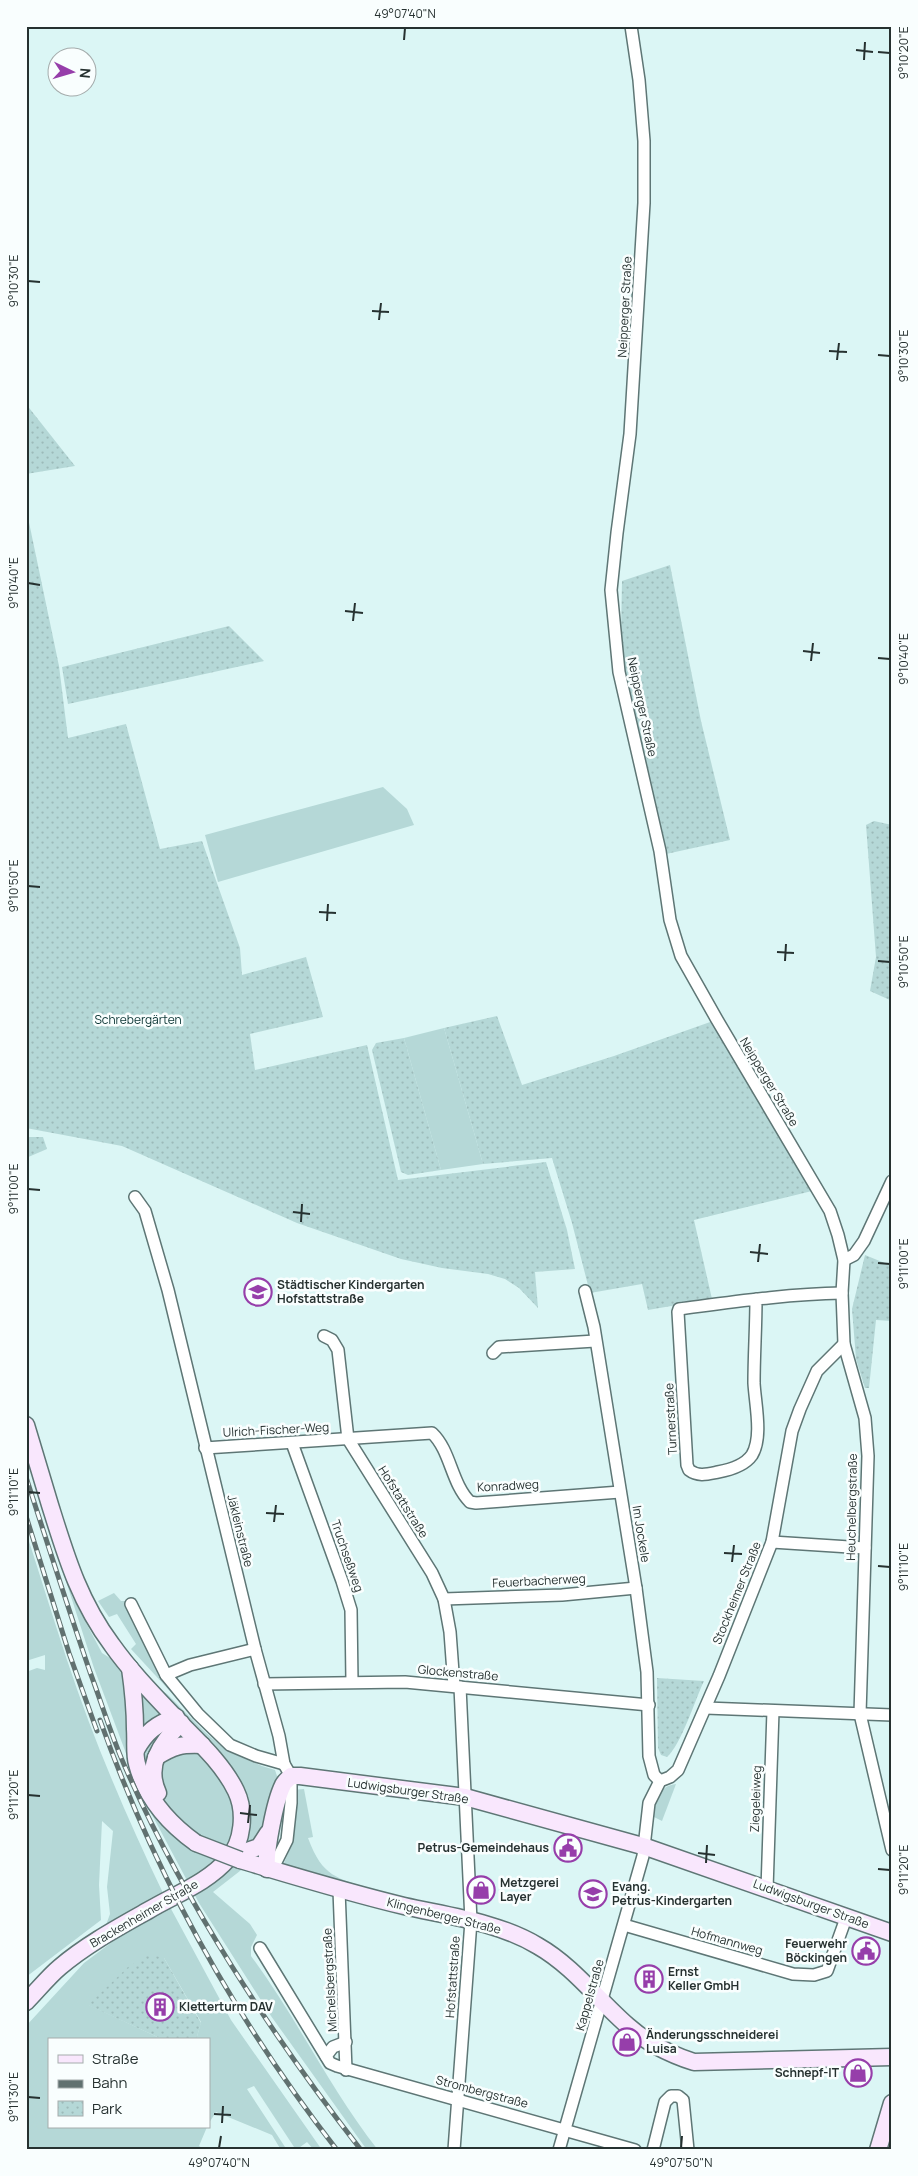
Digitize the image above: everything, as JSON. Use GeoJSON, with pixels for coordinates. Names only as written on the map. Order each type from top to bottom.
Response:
{"type":"FeatureCollection","features":[{"type":"Feature","properties":{"kind":"street","name":"Neipperger Straße"},"geometry":{"type":"LineString","coordinates":[[631,26],[639,80],[643,133],[644,203],[634,390],[612,590],[619,672],[660,851],[670,920],[681,956],[830,1211],[844,1260]]}},
{"type":"Feature","properties":{"kind":"street"},"geometry":{"type":"LineString","coordinates":[[844,1260],[854,1256],[864,1241],[892,1180]]}},
{"type":"Feature","properties":{"kind":"street","name":"Jäkleinstraße"},"geometry":{"type":"LineString","coordinates":[[135,1197],[146,1211],[168,1290],[190,1374],[205,1448],[287,1770],[292,1803],[287,1840],[276,1862],[267,1868]]}},
{"type":"Feature","properties":{"kind":"street","name":"Heuchelbergstraße"},"geometry":{"type":"LineString","coordinates":[[844,1260],[842,1293],[844,1344],[865,1418],[868,1456],[860,1714],[892,1850]]}},
{"type":"Feature","properties":{"kind":"street","name":"Im Jockele"},"geometry":{"type":"LineString","coordinates":[[585,1290],[636,1588],[647,1672],[649,1756],[654,1775],[660,1781]]}},
{"type":"Feature","properties":{"kind":"street","name":"Turnerstraße"},"geometry":{"type":"LineString","coordinates":[[756,1299],[754,1384],[757,1431],[754,1448],[751,1456],[739,1465],[708,1475],[696,1474],[689,1470],[687,1465],[679,1309],[756,1299],[803,1294],[842,1293]]}},
{"type":"Feature","properties":{"kind":"street","name":"Hofstattstraße"},"geometry":{"type":"LineString","coordinates":[[324,1336],[332,1340],[338,1350],[348,1439],[432,1573],[444,1599],[450,1632],[457,1686],[471,1921],[454,2150]]}},
{"type":"Feature","properties":{"kind":"street"},"geometry":{"type":"LineString","coordinates":[[493,1353],[500,1347],[595,1342]]}},
{"type":"Feature","properties":{"kind":"street","name":"Stockheimer Straße"},"geometry":{"type":"LineString","coordinates":[[646,1847],[649,1803],[660,1781],[670,1777],[678,1770],[706,1708],[772,1542],[792,1431],[816,1371],[844,1344]]}},
{"type":"Feature","properties":{"kind":"street"},"geometry":{"type":"LineString","coordinates":[[26,1425],[64,1550],[81,1597],[111,1645],[202,1745]]}},
{"type":"Feature","properties":{"kind":"street","name":"Konradweg"},"geometry":{"type":"LineString","coordinates":[[348,1439],[432,1433],[439,1442],[465,1497],[470,1502],[620,1492]]}},
{"type":"Feature","properties":{"kind":"street","name":"Ulrich-Fischer-Weg"},"geometry":{"type":"LineString","coordinates":[[205,1448],[348,1439]]}},
{"type":"Feature","properties":{"kind":"street","name":"Truchseßweg"},"geometry":{"type":"LineString","coordinates":[[292,1443],[351,1610],[352,1682]]}},
{"type":"Feature","properties":{"kind":"street"},"geometry":{"type":"LineString","coordinates":[[772,1542],[865,1548]]}},
{"type":"Feature","properties":{"kind":"street","name":"Feuerbacherweg"},"geometry":{"type":"LineString","coordinates":[[444,1599],[562,1595],[636,1588]]}},
{"type":"Feature","properties":{"kind":"street","name":"Ludwigsburger Straße"},"geometry":{"type":"LineString","coordinates":[[131,1604],[166,1675],[198,1714],[230,1745],[287,1770],[465,1798],[646,1847],[892,1933]]}},
{"type":"Feature","properties":{"kind":"street"},"geometry":{"type":"LineString","coordinates":[[166,1675],[190,1665],[255,1649]]}},
{"type":"Feature","properties":{"kind":"street","name":"Klingenberger Straße"},"geometry":{"type":"LineString","coordinates":[[130,1668],[134,1700],[136,1763],[154,1803],[163,1816],[179,1831],[267,1868],[339,1890],[471,1921],[500,1930],[538,1946],[570,1970],[629,2026],[653,2044],[672,2055],[694,2062],[892,2056]]}},
{"type":"Feature","properties":{"kind":"street","name":"Glockenstraße"},"geometry":{"type":"LineString","coordinates":[[264,1684],[405,1682],[649,1705]]}},
{"type":"Feature","properties":{"kind":"street"},"geometry":{"type":"LineString","coordinates":[[706,1708],[892,1715]]}},
{"type":"Feature","properties":{"kind":"street","name":"Ziegeleiweg"},"geometry":{"type":"LineString","coordinates":[[768,1889],[773,1711]]}},
{"type":"Feature","properties":{"kind":"street"},"geometry":{"type":"LineString","coordinates":[[136,1750],[143,1737],[153,1727],[178,1720]]}},
{"type":"Feature","properties":{"kind":"street"},"geometry":{"type":"LineString","coordinates":[[178,1720],[154,1758],[153,1778],[160,1797],[168,1810],[199,1839]]}},
{"type":"Feature","properties":{"kind":"street"},"geometry":{"type":"LineString","coordinates":[[154,1758],[182,1744],[202,1745]]}},
{"type":"Feature","properties":{"kind":"street","name":"Brackenheimer Straße"},"geometry":{"type":"LineString","coordinates":[[26,2002],[60,1967],[104,1936],[196,1885],[229,1858],[241,1833],[241,1810],[237,1792],[226,1774],[202,1745]]}},
{"type":"Feature","properties":{"kind":"street"},"geometry":{"type":"LineString","coordinates":[[267,1868],[266,1857],[271,1829],[287,1770]]}},
{"type":"Feature","properties":{"kind":"street"},"geometry":{"type":"LineString","coordinates":[[242,1856],[260,1847],[271,1829]]}},
{"type":"Feature","properties":{"kind":"street","name":"Kappelstraße"},"geometry":{"type":"LineString","coordinates":[[559,2150],[646,1847]]}},
{"type":"Feature","properties":{"kind":"street","name":"Michelsbergstraße"},"geometry":{"type":"LineString","coordinates":[[339,1890],[346,2070]]}},
{"type":"Feature","properties":{"kind":"street","name":"Hofmannweg"},"geometry":{"type":"LineString","coordinates":[[624,1925],[793,1974],[814,1974],[827,1971],[846,1918]]}},
{"type":"Feature","properties":{"kind":"street","name":"Strombergstraße"},"geometry":{"type":"LineString","coordinates":[[260,1948],[330,2063],[346,2070],[635,2150]]}},
{"type":"Feature","properties":{"kind":"street"},"geometry":{"type":"LineString","coordinates":[[326,2056],[333,2047],[346,2042]]}},
{"type":"Feature","properties":{"kind":"street"},"geometry":{"type":"LineString","coordinates":[[653,2150],[665,2102],[672,2096],[678,2096],[685,2105],[688,2150]]}},
{"type":"Feature","properties":{"kind":"street"},"geometry":{"type":"LineString","coordinates":[[878,2150],[892,2103]]}},
{"type":"Feature","properties":{"kind":"green space"},"geometry":{"type":"Polygon","coordinates":[[[26,404],[75,466],[26,474],[26,404]]]}},
{"type":"Feature","properties":{"kind":"green space","name":"Schrebergärten"},"geometry":{"type":"Polygon","coordinates":[[[26,508],[59,666],[68,738],[126,724],[160,849],[202,841],[240,948],[242,975],[306,957],[323,1017],[250,1034],[255,1070],[367,1045],[398,1180],[546,1162],[567,1230],[575,1269],[535,1272],[538,1308],[519,1288],[505,1279],[488,1274],[442,1268],[401,1259],[297,1223],[122,1146],[26,1128],[26,508]]]}},
{"type":"Feature","properties":{"kind":"green space"},"geometry":{"type":"Polygon","coordinates":[[[670,565],[701,721],[730,840],[666,854],[624,673],[621,634],[622,581],[670,565]]]}},
{"type":"Feature","properties":{"kind":"green space"},"geometry":{"type":"Polygon","coordinates":[[[229,626],[264,661],[68,704],[62,667],[229,626]]]}},
{"type":"Feature","properties":{"kind":"green space"},"geometry":{"type":"Polygon","coordinates":[[[383,787],[407,809],[414,825],[218,882],[205,835],[383,787]]]}},
{"type":"Feature","properties":{"kind":"green space"},"geometry":{"type":"Polygon","coordinates":[[[874,821],[892,825],[892,1001],[870,991],[876,957],[866,825],[874,821]]]}},
{"type":"Feature","properties":{"kind":"green space"},"geometry":{"type":"Polygon","coordinates":[[[497,1016],[522,1085],[614,1056],[713,1021],[812,1191],[694,1220],[712,1299],[648,1310],[642,1284],[590,1293],[572,1223],[552,1158],[483,1164],[444,1028],[497,1016]]]}},
{"type":"Feature","properties":{"kind":"green space"},"geometry":{"type":"Polygon","coordinates":[[[444,1028],[483,1164],[441,1170],[404,1038],[444,1028]]]}},
{"type":"Feature","properties":{"kind":"green space"},"geometry":{"type":"Polygon","coordinates":[[[404,1038],[441,1170],[408,1175],[401,1172],[372,1050],[376,1043],[404,1038]]]}},
{"type":"Feature","properties":{"kind":"green space"},"geometry":{"type":"Polygon","coordinates":[[[26,1137],[43,1137],[47,1149],[26,1158],[26,1137]]]}},
{"type":"Feature","properties":{"kind":"green space"},"geometry":{"type":"Polygon","coordinates":[[[865,1255],[892,1266],[892,1321],[876,1320],[869,1388],[865,1388],[856,1359],[852,1309],[865,1255]]]}},
{"type":"Feature","properties":{"kind":"green space"},"geometry":{"type":"Polygon","coordinates":[[[26,1445],[72,1596],[102,1653],[167,1694],[227,1751],[275,1770],[280,1785],[263,1853],[213,1892],[250,1924],[257,1935],[251,1947],[251,1956],[284,2004],[344,2103],[378,2150],[367,2150],[271,2016],[199,1903],[142,1796],[94,1668],[26,1457],[26,1445]]]}},
{"type":"Feature","properties":{"kind":"green space"},"geometry":{"type":"Polygon","coordinates":[[[26,1532],[67,1660],[99,1749],[136,1836],[163,1893],[106,1925],[110,1914],[107,1887],[113,1831],[102,1821],[99,1885],[101,1920],[26,1977],[26,1672],[37,1668],[45,1670],[45,1655],[26,1661],[26,1532]]]}},
{"type":"Feature","properties":{"kind":"green space"},"geometry":{"type":"Polygon","coordinates":[[[114,1593],[121,1601],[127,1601],[192,1715],[131,1649],[136,1644],[117,1614],[109,1617],[98,1601],[114,1593]]]}},
{"type":"Feature","properties":{"kind":"green space"},"geometry":{"type":"Polygon","coordinates":[[[657,1678],[704,1681],[682,1733],[667,1757],[661,1755],[658,1748],[657,1678]]]}},
{"type":"Feature","properties":{"kind":"green space"},"geometry":{"type":"Polygon","coordinates":[[[676,1784],[662,1821],[652,1816],[655,1799],[661,1791],[670,1785],[676,1784]]]}},
{"type":"Feature","properties":{"kind":"green space"},"geometry":{"type":"Polygon","coordinates":[[[304,1789],[313,1837],[308,1838],[319,1861],[332,1874],[373,1890],[281,1870],[293,1842],[293,1790],[304,1789]]]}},
{"type":"Feature","properties":{"kind":"green space"},"geometry":{"type":"Polygon","coordinates":[[[170,1907],[231,2020],[322,2150],[314,2150],[307,2142],[296,2150],[254,2086],[247,2089],[287,2150],[281,2150],[272,2135],[216,2112],[210,2121],[210,2038],[197,2038],[201,2022],[164,1958],[89,2005],[160,2038],[48,2038],[48,2128],[207,2128],[199,2146],[205,2150],[26,2150],[26,2026],[84,1963],[116,1939],[170,1907]]]}},
{"type":"Feature","properties":{"kind":"green space"},"geometry":{"type":"Polygon","coordinates":[[[149,1954],[164,1958],[201,2023],[197,2038],[160,2038],[88,2005],[128,1967],[149,1954]]]}},
{"type":"Feature","properties":{"kind":"railway"},"geometry":{"type":"LineString","coordinates":[[26,1477],[90,1672],[126,1769],[149,1819],[202,1918],[232,1966],[295,2061],[361,2150]]}},
{"type":"Feature","properties":{"kind":"railway"},"geometry":{"type":"LineString","coordinates":[[26,1516],[69,1653],[97,1731]]}},
{"type":"Feature","properties":{"kind":"railway"},"geometry":{"type":"LineString","coordinates":[[100,1720],[146,1834],[201,1944],[265,2050],[337,2150]]}},
{"type":"Feature","properties":{"kind":"place","name":"Städtischer Kindergarten Hofstattstraße"},"geometry":{"type":"Point","coordinates":[258,1292]}},
{"type":"Feature","properties":{"kind":"place","name":"Petrus-Gemeindehaus"},"geometry":{"type":"Point","coordinates":[568,1848]}},
{"type":"Feature","properties":{"kind":"place","name":"Metzgerei Layer"},"geometry":{"type":"Point","coordinates":[481,1890]}},
{"type":"Feature","properties":{"kind":"place","name":"Evang. Petrus-Kindergarten"},"geometry":{"type":"Point","coordinates":[593,1894]}},
{"type":"Feature","properties":{"kind":"place","name":"Feuerwehr Böckingen"},"geometry":{"type":"Point","coordinates":[866,1951]}},
{"type":"Feature","properties":{"kind":"place","name":"Ernst Keller GmbH"},"geometry":{"type":"Point","coordinates":[649,1979]}},
{"type":"Feature","properties":{"kind":"place","name":"Kletterturm DAV"},"geometry":{"type":"Point","coordinates":[160,2007]}},
{"type":"Feature","properties":{"kind":"place","name":"Änderungsschneiderei Luisa"},"geometry":{"type":"Point","coordinates":[627,2042]}},
{"type":"Feature","properties":{"kind":"place","name":"Schnepf-IT"},"geometry":{"type":"Point","coordinates":[858,2073]}}]}
